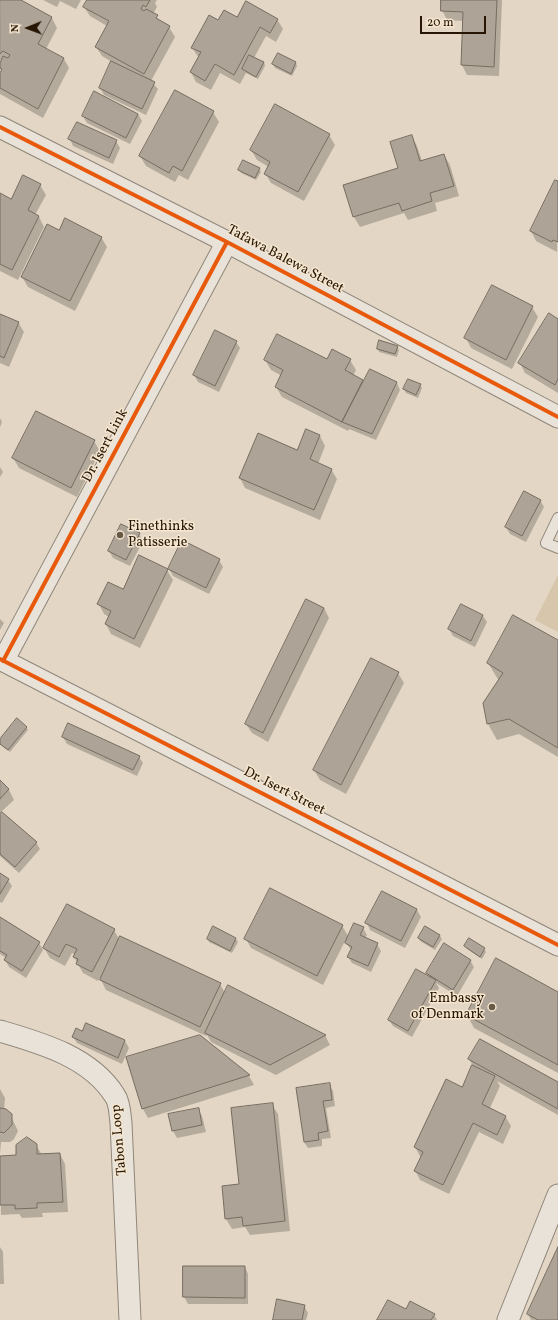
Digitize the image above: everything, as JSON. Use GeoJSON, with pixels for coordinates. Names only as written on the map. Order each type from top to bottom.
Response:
{"type":"FeatureCollection","features":[{"type":"Feature","properties":{"kind":"street","name":"Tafawa Balewa Street"},"geometry":{"type":"LineString","coordinates":[[0,127],[227,242],[558,417]]}},
{"type":"Feature","properties":{"kind":"street","name":"Dr. Isert Link"},"geometry":{"type":"LineString","coordinates":[[2,660],[227,242]]}},
{"type":"Feature","properties":{"kind":"street","name":"Dr. Isert Street"},"geometry":{"type":"LineString","coordinates":[[2,660],[558,945]]}},
{"type":"Feature","properties":{"kind":"street","name":"Tabon Loop"},"geometry":{"type":"LineString","coordinates":[[0,1031],[44,1044],[91,1069],[116,1097],[121,1123],[130,1320]]}},
{"type":"Feature","properties":{"kind":"street"},"geometry":{"type":"LineString","coordinates":[[508,1320],[558,1195]]}},
{"type":"Feature","properties":{"kind":"lane"},"geometry":{"type":"LineString","coordinates":[[558,518],[546,543],[558,548]]}},
{"type":"Feature","properties":{"kind":"shaded area"},"geometry":{"type":"Polygon","coordinates":[[[558,575],[558,632],[535,620],[558,575]]]}},
{"type":"Feature","properties":{"kind":"building"},"geometry":{"type":"Polygon","coordinates":[[[0,0],[21,0],[52,17],[38,44],[64,58],[38,109],[0,88],[0,73],[2,69],[0,68],[0,63],[3,56],[8,58],[10,55],[3,51],[0,54],[0,0]]]}},
{"type":"Feature","properties":{"kind":"building"},"geometry":{"type":"Polygon","coordinates":[[[87,0],[150,0],[146,7],[143,5],[141,9],[144,11],[146,9],[158,15],[156,18],[170,26],[144,74],[95,47],[109,21],[83,7],[87,0]]]}},
{"type":"Feature","properties":{"kind":"building"},"geometry":{"type":"Polygon","coordinates":[[[441,0],[497,0],[494,67],[461,65],[463,12],[441,11],[441,0]]]}},
{"type":"Feature","properties":{"kind":"building"},"geometry":{"type":"Polygon","coordinates":[[[246,1],[278,19],[270,33],[260,27],[234,75],[215,64],[205,81],[190,72],[201,52],[191,48],[209,15],[218,20],[224,10],[237,17],[246,1]]]}},
{"type":"Feature","properties":{"kind":"building"},"geometry":{"type":"Polygon","coordinates":[[[278,53],[296,62],[291,74],[272,64],[278,53]]]}},
{"type":"Feature","properties":{"kind":"building"},"geometry":{"type":"Polygon","coordinates":[[[249,55],[264,62],[256,77],[242,69],[249,55]]]}},
{"type":"Feature","properties":{"kind":"building"},"geometry":{"type":"Polygon","coordinates":[[[111,61],[155,82],[142,109],[99,88],[111,61]]]}},
{"type":"Feature","properties":{"kind":"building"},"geometry":{"type":"Polygon","coordinates":[[[175,90],[214,111],[182,171],[173,166],[169,173],[139,156],[175,90]]]}},
{"type":"Feature","properties":{"kind":"building"},"geometry":{"type":"Polygon","coordinates":[[[94,91],[138,114],[126,138],[82,116],[94,91]]]}},
{"type":"Feature","properties":{"kind":"building"},"geometry":{"type":"Polygon","coordinates":[[[275,104],[330,134],[298,192],[264,174],[270,162],[250,150],[275,104]]]}},
{"type":"Feature","properties":{"kind":"building"},"geometry":{"type":"Polygon","coordinates":[[[77,122],[117,140],[109,158],[68,139],[77,122]]]}},
{"type":"Feature","properties":{"kind":"building"},"geometry":{"type":"Polygon","coordinates":[[[412,135],[420,161],[444,154],[454,186],[430,193],[432,201],[402,211],[399,203],[353,217],[343,185],[398,168],[390,142],[412,135]]]}},
{"type":"Feature","properties":{"kind":"building"},"geometry":{"type":"Polygon","coordinates":[[[243,160],[260,168],[255,178],[238,170],[243,160]]]}},
{"type":"Feature","properties":{"kind":"building"},"geometry":{"type":"Polygon","coordinates":[[[23,175],[41,184],[28,210],[39,216],[12,270],[0,264],[0,193],[11,199],[23,175]]]}},
{"type":"Feature","properties":{"kind":"building"},"geometry":{"type":"Polygon","coordinates":[[[555,180],[558,181],[558,242],[553,240],[552,242],[530,231],[555,180]]]}},
{"type":"Feature","properties":{"kind":"building"},"geometry":{"type":"Polygon","coordinates":[[[65,218],[102,237],[70,301],[21,277],[47,224],[59,230],[65,218]]]}},
{"type":"Feature","properties":{"kind":"building"},"geometry":{"type":"Polygon","coordinates":[[[492,285],[533,306],[506,360],[464,338],[492,285]]]}},
{"type":"Feature","properties":{"kind":"building"},"geometry":{"type":"Polygon","coordinates":[[[549,313],[558,319],[558,379],[555,385],[518,363],[549,313]]]}},
{"type":"Feature","properties":{"kind":"building"},"geometry":{"type":"Polygon","coordinates":[[[0,314],[19,322],[4,358],[0,356],[0,314]]]}},
{"type":"Feature","properties":{"kind":"building"},"geometry":{"type":"Polygon","coordinates":[[[215,330],[237,341],[215,386],[193,375],[215,330]]]}},
{"type":"Feature","properties":{"kind":"building"},"geometry":{"type":"Polygon","coordinates":[[[277,334],[327,359],[332,349],[351,359],[345,370],[363,380],[342,422],[275,387],[283,370],[264,360],[277,334]]]}},
{"type":"Feature","properties":{"kind":"building"},"geometry":{"type":"Polygon","coordinates":[[[379,340],[398,346],[395,354],[377,349],[379,340]]]}},
{"type":"Feature","properties":{"kind":"building"},"geometry":{"type":"Polygon","coordinates":[[[370,369],[397,382],[372,434],[342,422],[370,369]]]}},
{"type":"Feature","properties":{"kind":"building"},"geometry":{"type":"Polygon","coordinates":[[[408,379],[421,384],[416,395],[403,389],[408,379]]]}},
{"type":"Feature","properties":{"kind":"building"},"geometry":{"type":"Polygon","coordinates":[[[36,411],[95,440],[71,488],[12,458],[36,411]]]}},
{"type":"Feature","properties":{"kind":"building"},"geometry":{"type":"Polygon","coordinates":[[[306,429],[320,435],[310,459],[332,469],[314,510],[239,478],[258,433],[297,450],[306,429]]]}},
{"type":"Feature","properties":{"kind":"building"},"geometry":{"type":"Polygon","coordinates":[[[524,491],[541,500],[522,536],[505,527],[524,491]]]}},
{"type":"Feature","properties":{"kind":"building"},"geometry":{"type":"Polygon","coordinates":[[[121,524],[140,533],[126,560],[108,551],[121,524]]]}},
{"type":"Feature","properties":{"kind":"building"},"geometry":{"type":"Polygon","coordinates":[[[182,540],[220,559],[206,588],[168,569],[182,540]]]}},
{"type":"Feature","properties":{"kind":"building"},"geometry":{"type":"Polygon","coordinates":[[[139,555],[168,569],[134,639],[105,624],[111,611],[97,604],[108,582],[123,589],[139,555]]]}},
{"type":"Feature","properties":{"kind":"building"},"geometry":{"type":"Polygon","coordinates":[[[306,599],[324,608],[263,733],[245,724],[306,599]]]}},
{"type":"Feature","properties":{"kind":"building"},"geometry":{"type":"Polygon","coordinates":[[[461,604],[483,615],[471,641],[448,629],[461,604]]]}},
{"type":"Feature","properties":{"kind":"building"},"geometry":{"type":"Polygon","coordinates":[[[513,615],[558,640],[558,748],[509,719],[487,724],[483,703],[503,673],[487,663],[513,615]]]}},
{"type":"Feature","properties":{"kind":"building"},"geometry":{"type":"Polygon","coordinates":[[[371,658],[399,672],[341,785],[313,770],[371,658]]]}},
{"type":"Feature","properties":{"kind":"building"},"geometry":{"type":"Polygon","coordinates":[[[17,718],[27,727],[8,750],[0,744],[0,739],[17,718]]]}},
{"type":"Feature","properties":{"kind":"building"},"geometry":{"type":"Polygon","coordinates":[[[68,723],[140,756],[133,770],[62,737],[68,723]]]}},
{"type":"Feature","properties":{"kind":"building"},"geometry":{"type":"Polygon","coordinates":[[[0,780],[9,789],[0,799],[0,780]]]}},
{"type":"Feature","properties":{"kind":"building"},"geometry":{"type":"Polygon","coordinates":[[[2,812],[37,842],[15,867],[0,854],[0,814],[2,812]]]}},
{"type":"Feature","properties":{"kind":"building"},"geometry":{"type":"Polygon","coordinates":[[[0,873],[9,879],[0,894],[0,873]]]}},
{"type":"Feature","properties":{"kind":"building"},"geometry":{"type":"Polygon","coordinates":[[[270,888],[343,925],[317,976],[244,939],[270,888]]]}},
{"type":"Feature","properties":{"kind":"building"},"geometry":{"type":"Polygon","coordinates":[[[382,891],[417,909],[401,941],[365,923],[382,891]]]}},
{"type":"Feature","properties":{"kind":"building"},"geometry":{"type":"Polygon","coordinates":[[[67,904],[115,929],[92,972],[76,964],[78,959],[73,957],[77,949],[66,944],[59,957],[43,948],[67,904]]]}},
{"type":"Feature","properties":{"kind":"building"},"geometry":{"type":"Polygon","coordinates":[[[0,917],[40,942],[22,971],[4,960],[7,955],[0,951],[0,917]]]}},
{"type":"Feature","properties":{"kind":"building"},"geometry":{"type":"Polygon","coordinates":[[[354,923],[364,927],[360,935],[378,943],[368,966],[347,957],[352,947],[345,943],[354,923]]]}},
{"type":"Feature","properties":{"kind":"building"},"geometry":{"type":"Polygon","coordinates":[[[213,926],[236,938],[230,951],[207,939],[213,926]]]}},
{"type":"Feature","properties":{"kind":"building"},"geometry":{"type":"Polygon","coordinates":[[[425,926],[440,935],[433,947],[418,938],[425,926]]]}},
{"type":"Feature","properties":{"kind":"building"},"geometry":{"type":"Polygon","coordinates":[[[120,936],[221,983],[200,1027],[100,980],[120,936]]]}},
{"type":"Feature","properties":{"kind":"building"},"geometry":{"type":"Polygon","coordinates":[[[469,938],[485,948],[480,957],[464,946],[469,938]]]}},
{"type":"Feature","properties":{"kind":"building"},"geometry":{"type":"Polygon","coordinates":[[[444,943],[471,960],[453,990],[426,973],[444,943]]]}},
{"type":"Feature","properties":{"kind":"building"},"geometry":{"type":"Polygon","coordinates":[[[496,958],[558,992],[558,1065],[466,1015],[496,958]]]}},
{"type":"Feature","properties":{"kind":"building"},"geometry":{"type":"Polygon","coordinates":[[[416,969],[436,980],[408,1031],[388,1020],[416,969]]]}},
{"type":"Feature","properties":{"kind":"building"},"geometry":{"type":"Polygon","coordinates":[[[228,985],[326,1035],[270,1065],[205,1033],[228,985]]]}},
{"type":"Feature","properties":{"kind":"building"},"geometry":{"type":"Polygon","coordinates":[[[86,1023],[125,1040],[118,1058],[72,1037],[76,1028],[82,1031],[86,1023]]]}},
{"type":"Feature","properties":{"kind":"building"},"geometry":{"type":"Polygon","coordinates":[[[200,1035],[250,1075],[142,1109],[126,1057],[200,1035]]]}},
{"type":"Feature","properties":{"kind":"building"},"geometry":{"type":"Polygon","coordinates":[[[480,1039],[558,1082],[558,1109],[468,1059],[480,1039]]]}},
{"type":"Feature","properties":{"kind":"building"},"geometry":{"type":"Polygon","coordinates":[[[472,1065],[495,1076],[482,1104],[506,1116],[497,1135],[473,1123],[443,1185],[414,1171],[423,1152],[414,1147],[446,1079],[462,1087],[472,1065]]]}},
{"type":"Feature","properties":{"kind":"building"},"geometry":{"type":"Polygon","coordinates":[[[330,1083],[332,1100],[323,1101],[328,1131],[318,1133],[319,1140],[304,1142],[296,1088],[330,1083]]]}},
{"type":"Feature","properties":{"kind":"building"},"geometry":{"type":"Polygon","coordinates":[[[273,1103],[285,1221],[243,1226],[242,1217],[225,1219],[222,1186],[239,1184],[231,1108],[273,1103]]]}},
{"type":"Feature","properties":{"kind":"building"},"geometry":{"type":"Polygon","coordinates":[[[0,1108],[6,1109],[12,1114],[12,1125],[4,1133],[0,1132],[0,1108]]]}},
{"type":"Feature","properties":{"kind":"building"},"geometry":{"type":"Polygon","coordinates":[[[199,1108],[202,1125],[172,1131],[168,1114],[199,1108]]]}},
{"type":"Feature","properties":{"kind":"building"},"geometry":{"type":"Polygon","coordinates":[[[27,1137],[37,1144],[37,1154],[60,1153],[63,1202],[37,1203],[37,1208],[15,1209],[15,1205],[0,1205],[0,1156],[16,1155],[16,1145],[27,1137]]]}},
{"type":"Feature","properties":{"kind":"building"},"geometry":{"type":"Polygon","coordinates":[[[558,1247],[558,1320],[538,1320],[527,1314],[558,1247]]]}},
{"type":"Feature","properties":{"kind":"building"},"geometry":{"type":"Polygon","coordinates":[[[183,1266],[245,1266],[245,1298],[183,1297],[183,1266]]]}},
{"type":"Feature","properties":{"kind":"building"},"geometry":{"type":"Polygon","coordinates":[[[277,1299],[305,1305],[302,1320],[273,1320],[277,1299]]]}},
{"type":"Feature","properties":{"kind":"building"},"geometry":{"type":"Polygon","coordinates":[[[388,1300],[406,1309],[410,1301],[435,1314],[431,1320],[377,1320],[388,1300]]]}},
{"type":"Feature","properties":{"kind":"cycle path"},"geometry":{"type":"LineString","coordinates":[[0,127],[227,242],[558,417]]}},
{"type":"Feature","properties":{"kind":"cycle path"},"geometry":{"type":"LineString","coordinates":[[3,661],[227,242]]}},
{"type":"Feature","properties":{"kind":"cycle path"},"geometry":{"type":"LineString","coordinates":[[0,659],[558,945]]}},
{"type":"Feature","properties":{"kind":"place","name":"Finethinks Patisserie"},"geometry":{"type":"Point","coordinates":[120,535]}},
{"type":"Feature","properties":{"kind":"place","name":"Embassy of Denmark"},"geometry":{"type":"Point","coordinates":[492,1007]}}]}
